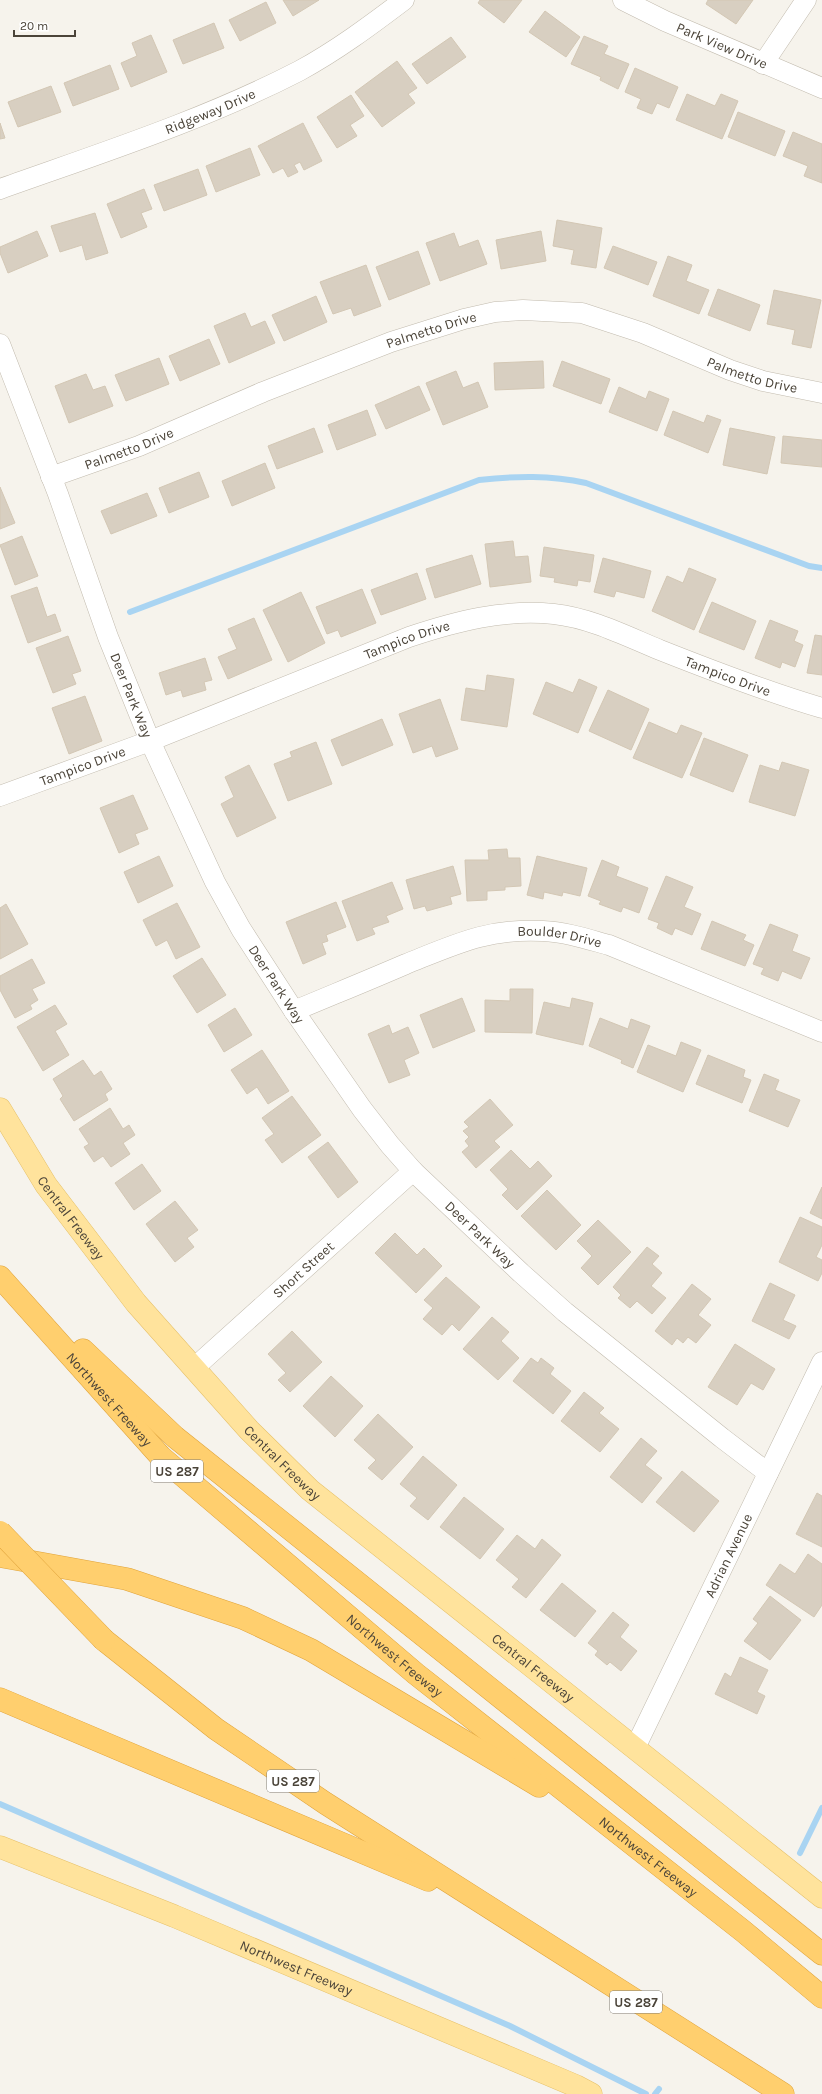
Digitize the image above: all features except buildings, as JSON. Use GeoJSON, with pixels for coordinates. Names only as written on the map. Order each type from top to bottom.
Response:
{"type":"FeatureCollection","features":[{"type":"Feature","properties":{"kind":"highway"},"geometry":{"type":"LineString","coordinates":[[0,1273],[175,1437],[822,1954]]}},
{"type":"Feature","properties":{"kind":"highway","name":"Northwest Freeway"},"geometry":{"type":"LineString","coordinates":[[0,1277],[161,1457],[416,1674],[743,1931],[822,1997]]}},
{"type":"Feature","properties":{"kind":"highway","name":"US 287"},"geometry":{"type":"LineString","coordinates":[[0,1532],[104,1640],[216,1729],[325,1803],[492,1908],[669,2024],[782,2094]]}},
{"type":"Feature","properties":{"kind":"highway"},"geometry":{"type":"LineString","coordinates":[[0,1556],[127,1579],[243,1618],[311,1650],[616,1832]]}},
{"type":"Feature","properties":{"kind":"highway"},"geometry":{"type":"LineString","coordinates":[[0,1699],[492,1908]]}},
{"type":"Feature","properties":{"kind":"main road","name":"Central Freeway"},"geometry":{"type":"LineString","coordinates":[[0,1109],[46,1185],[136,1303],[249,1430],[310,1490],[822,1897]]}},
{"type":"Feature","properties":{"kind":"main road","name":"Northwest Freeway"},"geometry":{"type":"LineString","coordinates":[[0,1847],[189,1922],[576,2086],[591,2094]]}},
{"type":"Feature","properties":{"kind":"street","name":"Ridgeway Drive"},"geometry":{"type":"LineString","coordinates":[[0,189],[156,133],[249,95],[300,70],[371,25],[404,0]]}},
{"type":"Feature","properties":{"kind":"street","name":"Park View Drive"},"geometry":{"type":"LineString","coordinates":[[624,0],[665,21],[822,88]]}},
{"type":"Feature","properties":{"kind":"street"},"geometry":{"type":"LineString","coordinates":[[763,64],[806,0]]}},
{"type":"Feature","properties":{"kind":"street","name":"Palmetto Drive"},"geometry":{"type":"LineString","coordinates":[[51,477],[139,446],[264,392],[391,342],[464,319],[495,312],[523,310],[582,313],[643,333],[730,370],[763,381],[822,393]]}},
{"type":"Feature","properties":{"kind":"street","name":"Deer Park Way"},"geometry":{"type":"LineString","coordinates":[[0,344],[51,477],[108,636],[150,741],[215,882],[241,928],[294,1011],[362,1109],[390,1145],[413,1171],[521,1273],[565,1312],[768,1473]]}},
{"type":"Feature","properties":{"kind":"street","name":"Tampico Drive"},"geometry":{"type":"LineString","coordinates":[[0,796],[150,741],[409,637],[481,616],[516,613],[555,614],[591,622],[742,681],[822,708]]}},
{"type":"Feature","properties":{"kind":"street","name":"Boulder Drive"},"geometry":{"type":"LineString","coordinates":[[294,1011],[438,950],[481,935],[513,931],[544,931],[572,935],[608,945],[822,1032]]}},
{"type":"Feature","properties":{"kind":"street","name":"Short Street"},"geometry":{"type":"LineString","coordinates":[[194,1368],[413,1171]]}},
{"type":"Feature","properties":{"kind":"street","name":"Adrian Avenue"},"geometry":{"type":"LineString","coordinates":[[635,1748],[822,1362]]}},
{"type":"Feature","properties":{"kind":"waterway"},"geometry":{"type":"LineString","coordinates":[[130,612],[479,480],[506,478],[546,477],[586,483],[809,566],[822,568]]}},
{"type":"Feature","properties":{"kind":"waterway"},"geometry":{"type":"LineString","coordinates":[[0,1804],[510,2026],[646,2094]]}},
{"type":"Feature","properties":{"kind":"waterway"},"geometry":{"type":"LineString","coordinates":[[800,1853],[822,1808]]}},
{"type":"Feature","properties":{"kind":"waterway"},"geometry":{"type":"LineString","coordinates":[[655,2094],[659,2089]]}}]}
